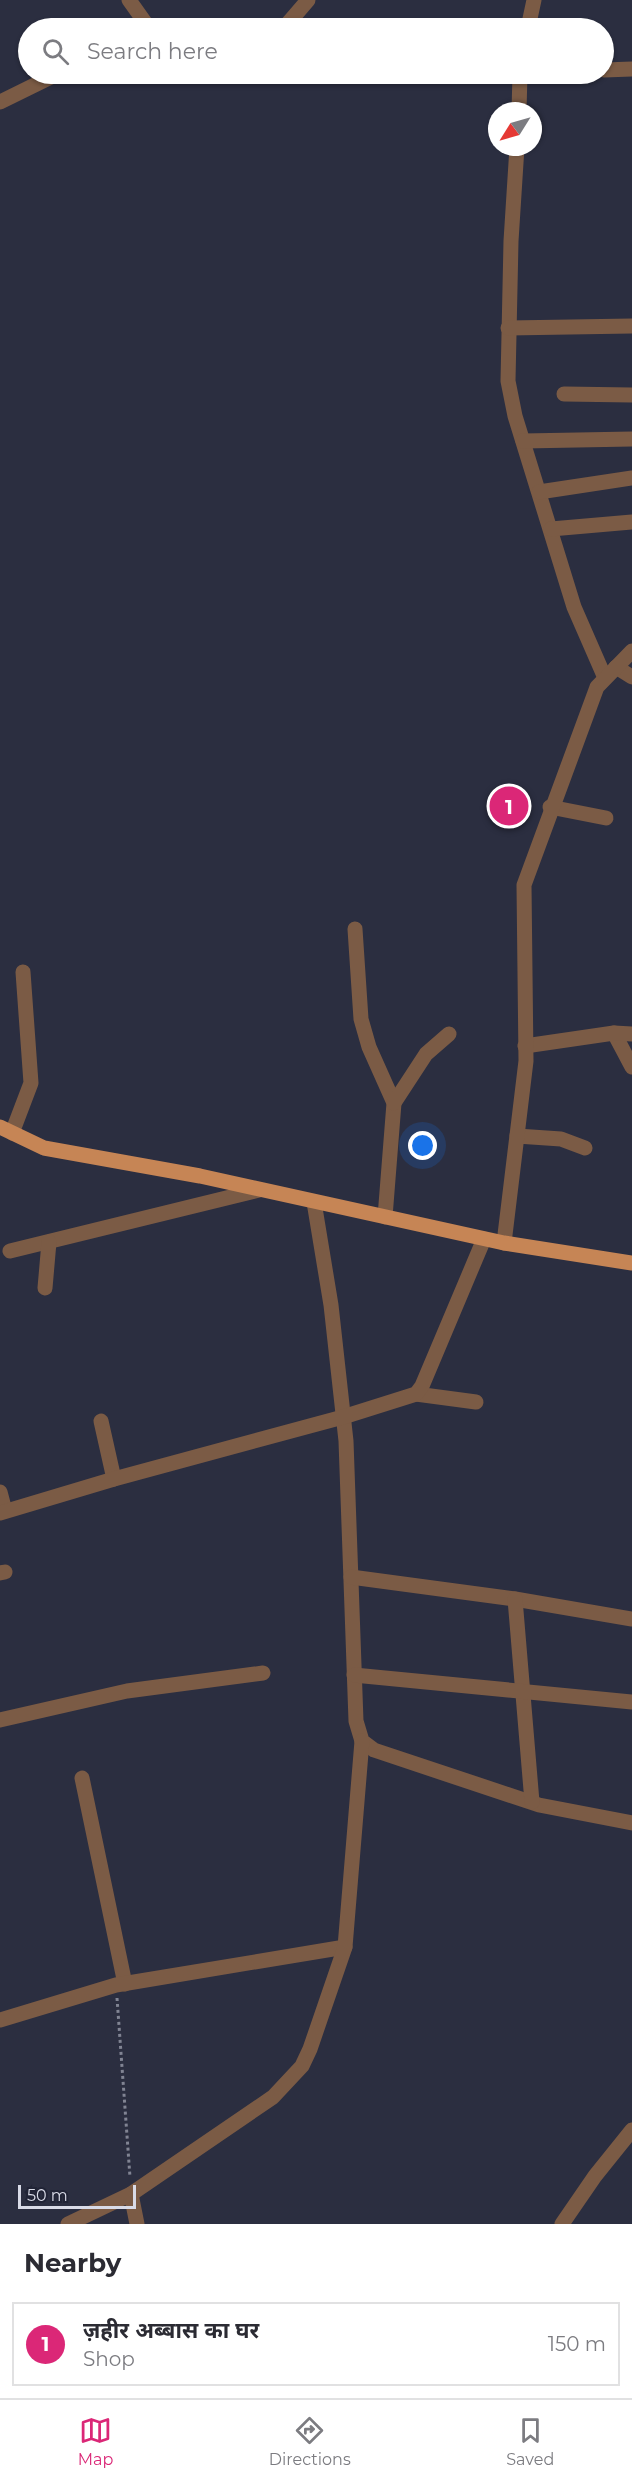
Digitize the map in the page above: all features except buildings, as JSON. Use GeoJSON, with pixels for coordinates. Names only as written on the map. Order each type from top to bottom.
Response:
{"type":"FeatureCollection","features":[{"type":"Feature","properties":{"kind":"main road"},"geometry":{"type":"LineString","coordinates":[[6,1130],[44,1148],[260,1190],[504,1243],[632,1263]]}},
{"type":"Feature","properties":{"kind":"street"},"geometry":{"type":"LineString","coordinates":[[129,0],[142,18]]}},
{"type":"Feature","properties":{"kind":"street"},"geometry":{"type":"LineString","coordinates":[[293,18],[308,0]]}},
{"type":"Feature","properties":{"kind":"street"},"geometry":{"type":"LineString","coordinates":[[530,18],[534,0]]}},
{"type":"Feature","properties":{"kind":"street"},"geometry":{"type":"LineString","coordinates":[[614,70],[632,69]]}},
{"type":"Feature","properties":{"kind":"street"},"geometry":{"type":"LineString","coordinates":[[0,102],[37,84]]}},
{"type":"Feature","properties":{"kind":"street"},"geometry":{"type":"LineString","coordinates":[[519,102],[520,84]]}},
{"type":"Feature","properties":{"kind":"street"},"geometry":{"type":"LineString","coordinates":[[517,156],[508,328],[508,381],[523,441],[574,607],[605,678]]}},
{"type":"Feature","properties":{"kind":"street"},"geometry":{"type":"LineString","coordinates":[[508,328],[632,326]]}},
{"type":"Feature","properties":{"kind":"street"},"geometry":{"type":"LineString","coordinates":[[564,394],[632,395]]}},
{"type":"Feature","properties":{"kind":"street"},"geometry":{"type":"LineString","coordinates":[[523,441],[632,439]]}},
{"type":"Feature","properties":{"kind":"street"},"geometry":{"type":"LineString","coordinates":[[539,492],[632,478]]}},
{"type":"Feature","properties":{"kind":"street"},"geometry":{"type":"LineString","coordinates":[[551,530],[632,522]]}},
{"type":"Feature","properties":{"kind":"street"},"geometry":{"type":"LineString","coordinates":[[504,1243],[525,1047],[524,885],[550,807],[597,687],[632,651]]}},
{"type":"Feature","properties":{"kind":"street"},"geometry":{"type":"LineString","coordinates":[[616,667],[632,677]]}},
{"type":"Feature","properties":{"kind":"street"},"geometry":{"type":"LineString","coordinates":[[550,807],[606,818]]}},
{"type":"Feature","properties":{"kind":"street"},"geometry":{"type":"LineString","coordinates":[[355,929],[361,1019],[369,1047],[394,1103],[385,1217]]}},
{"type":"Feature","properties":{"kind":"street"},"geometry":{"type":"LineString","coordinates":[[6,1130],[31,1083],[23,972]]}},
{"type":"Feature","properties":{"kind":"street"},"geometry":{"type":"LineString","coordinates":[[525,1047],[614,1033],[632,1034]]}},
{"type":"Feature","properties":{"kind":"street"},"geometry":{"type":"LineString","coordinates":[[614,1033],[632,1066]]}},
{"type":"Feature","properties":{"kind":"street"},"geometry":{"type":"LineString","coordinates":[[394,1103],[426,1054],[449,1034]]}},
{"type":"Feature","properties":{"kind":"street"},"geometry":{"type":"LineString","coordinates":[[517,1136],[561,1139],[585,1148]]}},
{"type":"Feature","properties":{"kind":"street"},"geometry":{"type":"LineString","coordinates":[[10,1251],[260,1190]]}},
{"type":"Feature","properties":{"kind":"street"},"geometry":{"type":"LineString","coordinates":[[68,2224],[131,2194],[273,2097],[288,2083],[310,2049],[345,1947],[362,1741],[356,1721],[343,1417],[331,1305],[314,1202]]}},
{"type":"Feature","properties":{"kind":"street"},"geometry":{"type":"LineString","coordinates":[[417,1394],[484,1239]]}},
{"type":"Feature","properties":{"kind":"street"},"geometry":{"type":"LineString","coordinates":[[45,1288],[49,1242]]}},
{"type":"Feature","properties":{"kind":"street"},"geometry":{"type":"LineString","coordinates":[[0,1492],[2,1512],[343,1417],[417,1394],[476,1402]]}},
{"type":"Feature","properties":{"kind":"street"},"geometry":{"type":"LineString","coordinates":[[100,1421],[114,1479]]}},
{"type":"Feature","properties":{"kind":"street"},"geometry":{"type":"LineString","coordinates":[[351,1577],[515,1599],[632,1619]]}},
{"type":"Feature","properties":{"kind":"street"},"geometry":{"type":"LineString","coordinates":[[515,1599],[532,1802]]}},
{"type":"Feature","properties":{"kind":"street"},"geometry":{"type":"LineString","coordinates":[[0,1720],[127,1691],[263,1673]]}},
{"type":"Feature","properties":{"kind":"street"},"geometry":{"type":"LineString","coordinates":[[354,1676],[632,1702]]}},
{"type":"Feature","properties":{"kind":"street"},"geometry":{"type":"LineString","coordinates":[[362,1741],[374,1750],[532,1802],[632,1823]]}},
{"type":"Feature","properties":{"kind":"street"},"geometry":{"type":"LineString","coordinates":[[82,1778],[121,1984]]}},
{"type":"Feature","properties":{"kind":"street"},"geometry":{"type":"LineString","coordinates":[[0,2020],[121,1984],[345,1947]]}},
{"type":"Feature","properties":{"kind":"street"},"geometry":{"type":"LineString","coordinates":[[562,2224],[595,2176],[632,2130]]}},
{"type":"Feature","properties":{"kind":"street"},"geometry":{"type":"LineString","coordinates":[[131,2194],[138,2224]]}},
{"type":"Feature","properties":{"kind":"path"},"geometry":{"type":"LineString","coordinates":[[121,1984],[131,2194]]}},
{"type":"Feature","properties":{"kind":"place","name":"ज़हीर अब्बास का घर"},"geometry":{"type":"Point","coordinates":[509,806]}}]}
